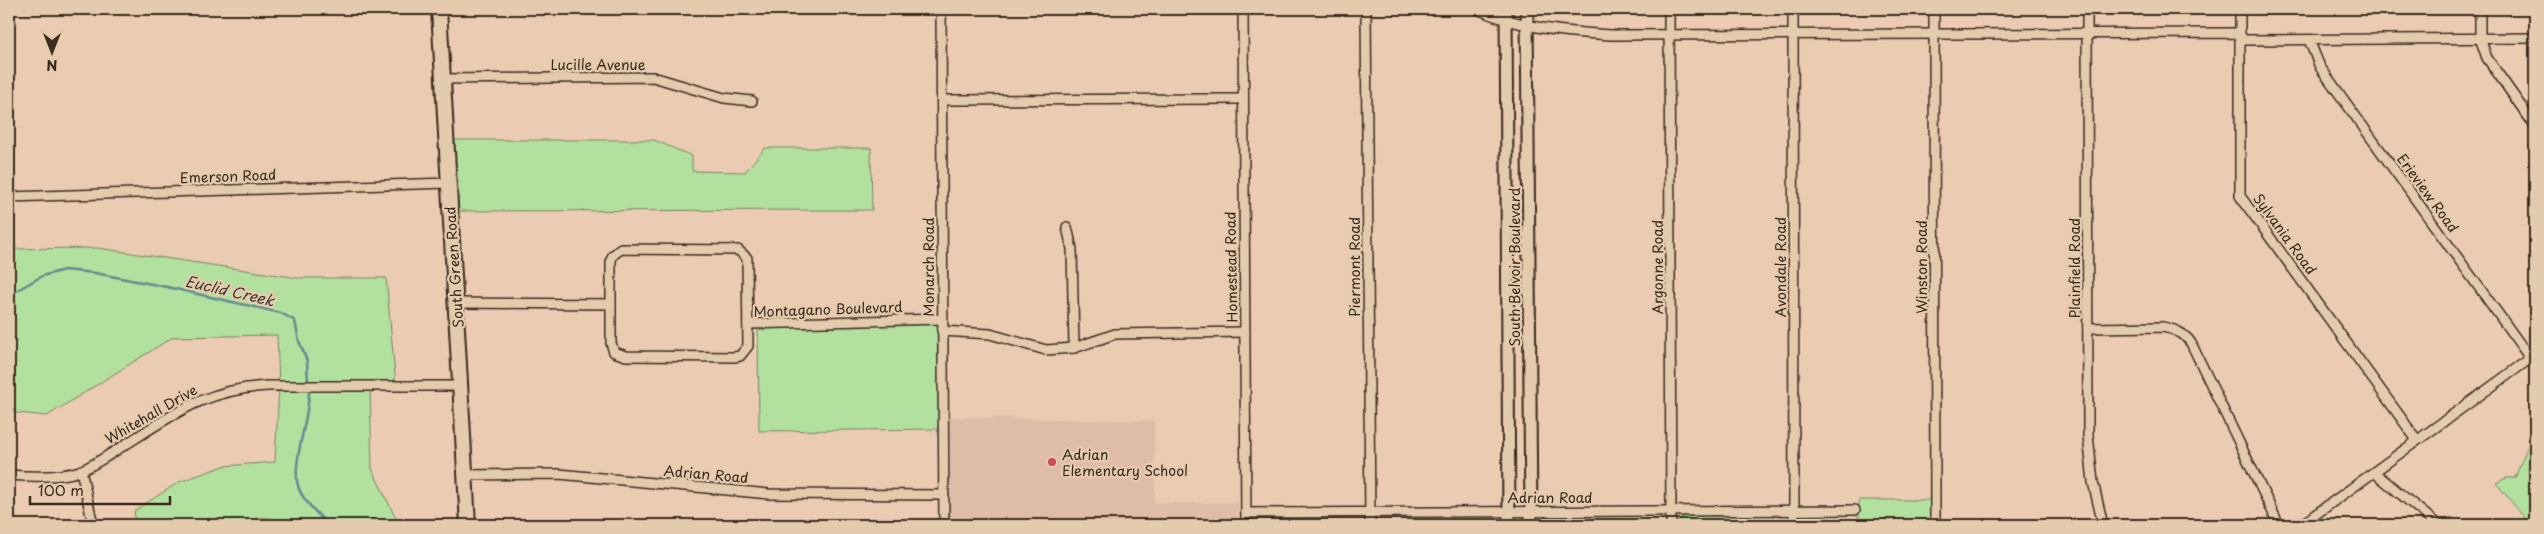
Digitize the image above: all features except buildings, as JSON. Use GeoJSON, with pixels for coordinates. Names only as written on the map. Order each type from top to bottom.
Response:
{"type":"FeatureCollection","features":[{"type":"Feature","properties":{"kind":"main road","name":"South Green Road"},"geometry":{"type":"LineString","coordinates":[[439,9],[468,525]]}},
{"type":"Feature","properties":{"kind":"street","name":"Monarch Road"},"geometry":{"type":"LineString","coordinates":[[941,9],[944,525]]}},
{"type":"Feature","properties":{"kind":"street","name":"Homestead Road"},"geometry":{"type":"LineString","coordinates":[[1243,9],[1246,525]]}},
{"type":"Feature","properties":{"kind":"street","name":"Piermont Road"},"geometry":{"type":"LineString","coordinates":[[1366,9],[1370,525]]}},
{"type":"Feature","properties":{"kind":"street"},"geometry":{"type":"LineString","coordinates":[[1477,9],[1506,21],[1528,26],[1578,33],[1670,37],[1793,34],[2236,33],[2245,40],[2535,38]]}},
{"type":"Feature","properties":{"kind":"street","name":"South Belvoir Boulevard"},"geometry":{"type":"LineString","coordinates":[[1506,9],[1509,525]]}},
{"type":"Feature","properties":{"kind":"street","name":"South Belvoir Boulevard"},"geometry":{"type":"LineString","coordinates":[[1527,9],[1531,525]]}},
{"type":"Feature","properties":{"kind":"street","name":"Argonne Road"},"geometry":{"type":"LineString","coordinates":[[1669,9],[1671,525]]}},
{"type":"Feature","properties":{"kind":"street","name":"Avondale Road"},"geometry":{"type":"LineString","coordinates":[[1793,9],[1794,525]]}},
{"type":"Feature","properties":{"kind":"street","name":"Winston Road"},"geometry":{"type":"LineString","coordinates":[[1934,9],[1935,525]]}},
{"type":"Feature","properties":{"kind":"street","name":"Plainfield Road"},"geometry":{"type":"LineString","coordinates":[[2087,9],[2089,456],[2103,525]]}},
{"type":"Feature","properties":{"kind":"street","name":"Sylvania Road"},"geometry":{"type":"LineString","coordinates":[[2240,9],[2240,196],[2418,440]]}},
{"type":"Feature","properties":{"kind":"street"},"geometry":{"type":"LineString","coordinates":[[2480,9],[2480,38],[2487,58],[2535,126]]}},
{"type":"Feature","properties":{"kind":"street","name":"Erieview Road"},"geometry":{"type":"LineString","coordinates":[[2309,40],[2320,67],[2533,356]]}},
{"type":"Feature","properties":{"kind":"street","name":"Lucille Avenue"},"geometry":{"type":"LineString","coordinates":[[442,79],[653,78],[724,98],[752,102]]}},
{"type":"Feature","properties":{"kind":"street"},"geometry":{"type":"LineString","coordinates":[[942,100],[1243,99]]}},
{"type":"Feature","properties":{"kind":"street","name":"Emerson Road"},"geometry":{"type":"LineString","coordinates":[[9,197],[448,183]]}},
{"type":"Feature","properties":{"kind":"street"},"geometry":{"type":"LineString","coordinates":[[1067,228],[1072,249],[1074,348]]}},
{"type":"Feature","properties":{"kind":"street"},"geometry":{"type":"LineString","coordinates":[[457,303],[610,304],[611,260],[617,251],[622,249],[738,250],[747,258],[748,324]]}},
{"type":"Feature","properties":{"kind":"street","name":"Montagano Boulevard"},"geometry":{"type":"LineString","coordinates":[[610,304],[612,348],[618,355],[626,356],[740,356],[748,346],[748,324],[942,319]]}},
{"type":"Feature","properties":{"kind":"street"},"geometry":{"type":"LineString","coordinates":[[2088,328],[2163,327],[2175,330],[2186,336],[2279,525]]}},
{"type":"Feature","properties":{"kind":"street"},"geometry":{"type":"LineString","coordinates":[[942,331],[990,334],[1046,350],[1074,348],[1115,334],[1245,332]]}},
{"type":"Feature","properties":{"kind":"street"},"geometry":{"type":"LineString","coordinates":[[2300,525],[2533,356]]}},
{"type":"Feature","properties":{"kind":"street","name":"Whitehall Drive"},"geometry":{"type":"LineString","coordinates":[[9,475],[43,476],[81,470],[202,399],[238,388],[461,386]]}},
{"type":"Feature","properties":{"kind":"street"},"geometry":{"type":"LineString","coordinates":[[81,470],[93,525]]}},
{"type":"Feature","properties":{"kind":"street"},"geometry":{"type":"LineString","coordinates":[[2374,472],[2438,525]]}},
{"type":"Feature","properties":{"kind":"street","name":"Adrian Road"},"geometry":{"type":"LineString","coordinates":[[466,475],[568,475],[769,494],[943,495]]}},
{"type":"Feature","properties":{"kind":"street","name":"Adrian Road"},"geometry":{"type":"LineString","coordinates":[[1246,513],[1509,510],[1855,510]]}},
{"type":"Feature","properties":{"kind":"shaded area","name":"Adrian Elementary School"},"geometry":{"type":"Polygon","coordinates":[[[950,417],[1154,421],[1155,503],[1238,503],[1239,525],[950,525],[950,417]]]}},
{"type":"Feature","properties":{"kind":"green space"},"geometry":{"type":"Polygon","coordinates":[[[446,140],[654,140],[692,156],[692,171],[745,172],[765,148],[871,148],[872,210],[450,211],[446,140]]]}},
{"type":"Feature","properties":{"kind":"green space"},"geometry":{"type":"Polygon","coordinates":[[[98,248],[298,278],[386,278],[396,386],[370,386],[372,469],[399,525],[295,525],[292,522],[263,517],[239,525],[136,525],[134,511],[179,482],[224,466],[275,462],[279,386],[277,335],[173,337],[47,416],[9,412],[9,249],[98,248]]]}},
{"type":"Feature","properties":{"kind":"green space"},"geometry":{"type":"Polygon","coordinates":[[[942,319],[943,429],[759,431],[758,323],[942,319]]]}},
{"type":"Feature","properties":{"kind":"green space"},"geometry":{"type":"Polygon","coordinates":[[[2535,435],[2535,525],[2531,525],[2496,483],[2506,478],[2515,478],[2530,440],[2535,435]]]}},
{"type":"Feature","properties":{"kind":"green space"},"geometry":{"type":"Polygon","coordinates":[[[1859,500],[1931,500],[1931,519],[1859,520],[1859,500]]]}},
{"type":"Feature","properties":{"kind":"green space"},"geometry":{"type":"Polygon","coordinates":[[[1685,516],[1732,516],[1733,525],[1677,525],[1679,520],[1685,516]]]}},
{"type":"Feature","properties":{"kind":"waterway","name":"Euclid Creek"},"geometry":{"type":"LineString","coordinates":[[9,295],[42,276],[64,270],[95,273],[167,287],[281,313],[295,321],[299,341],[307,361],[308,384]]}},
{"type":"Feature","properties":{"kind":"waterway","name":"Euclid Creek"},"geometry":{"type":"LineString","coordinates":[[309,389],[307,413],[298,454],[297,479],[304,499],[328,525]]}},
{"type":"Feature","properties":{"kind":"place","name":"Adrian Elementary School"},"geometry":{"type":"Point","coordinates":[1052,462]}}]}
